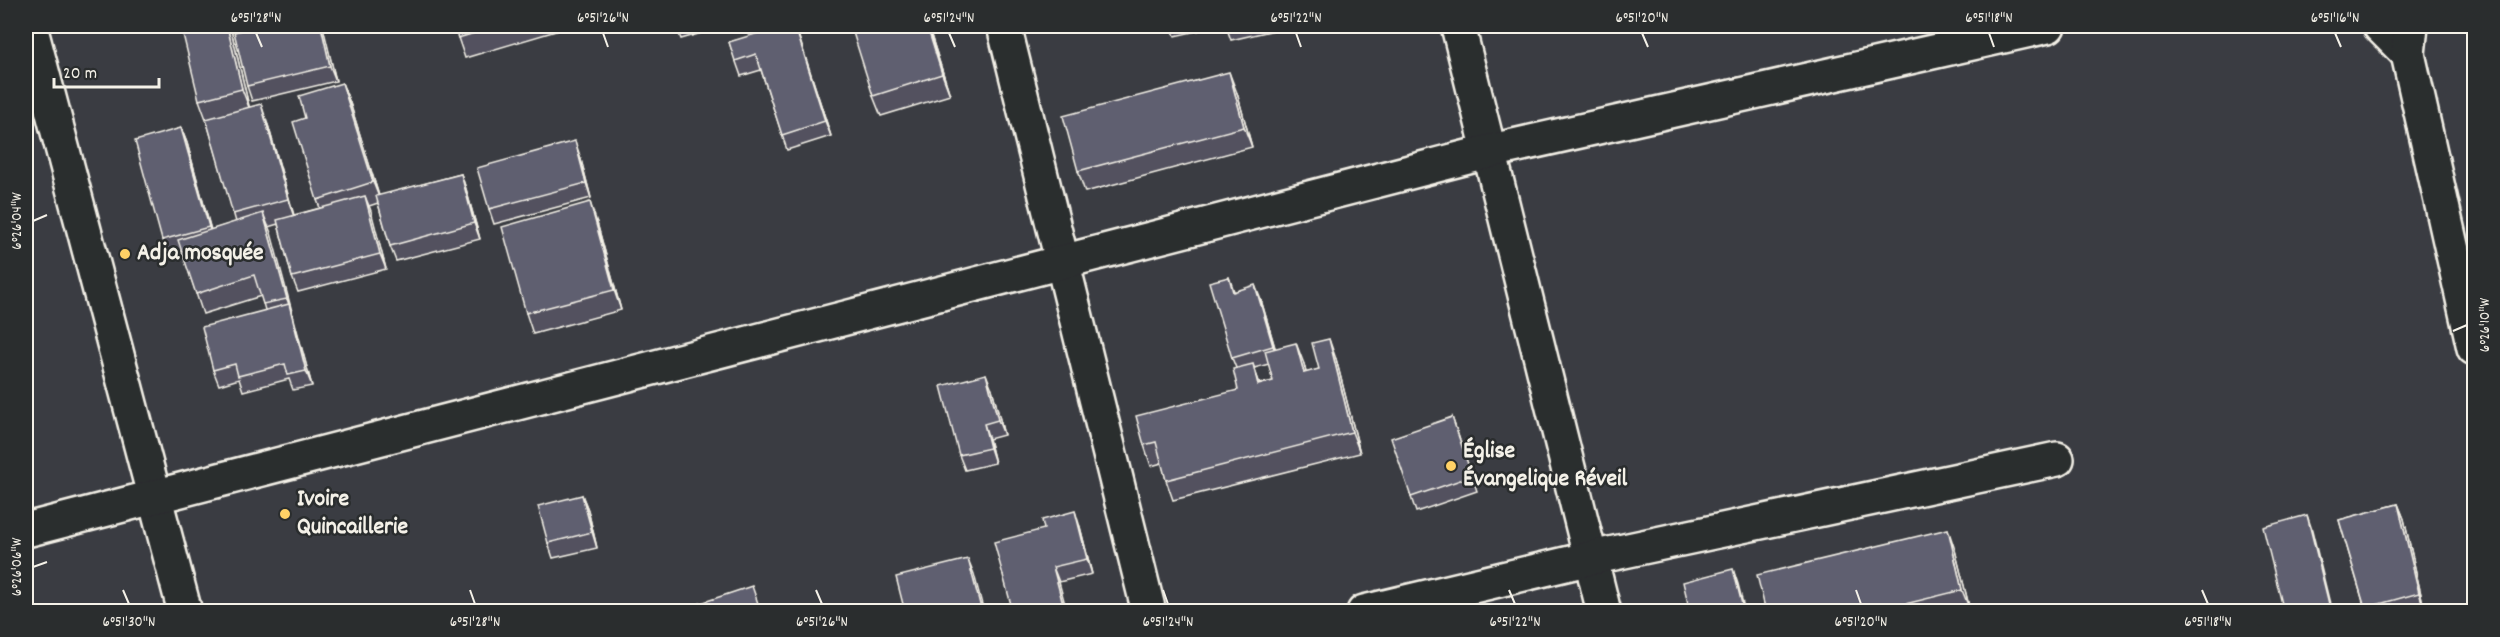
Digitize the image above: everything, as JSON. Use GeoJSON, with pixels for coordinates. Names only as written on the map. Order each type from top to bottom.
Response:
{"type":"FeatureCollection","features":[{"type":"Feature","properties":{"kind":"street"},"geometry":{"type":"LineString","coordinates":[[30,26],[157,497],[185,612]]}},
{"type":"Feature","properties":{"kind":"street"},"geometry":{"type":"LineString","coordinates":[[1004,26],[1149,612]]}},
{"type":"Feature","properties":{"kind":"street"},"geometry":{"type":"LineString","coordinates":[[1458,26],[1491,151],[1604,612]]}},
{"type":"Feature","properties":{"kind":"street"},"geometry":{"type":"LineString","coordinates":[[26,530],[1491,151],[2048,26]]}},
{"type":"Feature","properties":{"kind":"street"},"geometry":{"type":"LineString","coordinates":[[2380,26],[2409,40],[2475,348]]}},
{"type":"Feature","properties":{"kind":"street"},"geometry":{"type":"LineString","coordinates":[[1364,612],[1591,558],[2057,459]]}},
{"type":"Feature","properties":{"kind":"building"},"geometry":{"type":"Polygon","coordinates":[[[181,26],[227,26],[242,89],[199,100],[181,26]]]}},
{"type":"Feature","properties":{"kind":"building"},"geometry":{"type":"Polygon","coordinates":[[[261,26],[321,26],[330,66],[247,86],[234,32],[261,26]]]}},
{"type":"Feature","properties":{"kind":"building"},"geometry":{"type":"Polygon","coordinates":[[[454,26],[498,26],[458,38],[454,26]]]}},
{"type":"Feature","properties":{"kind":"building"},"geometry":{"type":"Polygon","coordinates":[[[782,26],[795,26],[825,121],[782,135],[756,54],[735,61],[729,42],[782,26]]]}},
{"type":"Feature","properties":{"kind":"building"},"geometry":{"type":"Polygon","coordinates":[[[851,26],[927,26],[942,74],[873,96],[851,26]]]}},
{"type":"Feature","properties":{"kind":"building"},"geometry":{"type":"Polygon","coordinates":[[[1229,72],[1244,127],[1078,171],[1063,116],[1229,72]]]}},
{"type":"Feature","properties":{"kind":"building"},"geometry":{"type":"Polygon","coordinates":[[[342,83],[373,182],[317,200],[293,122],[305,118],[299,96],[342,83]]]}},
{"type":"Feature","properties":{"kind":"building"},"geometry":{"type":"Polygon","coordinates":[[[261,104],[288,199],[233,214],[206,119],[261,104]]]}},
{"type":"Feature","properties":{"kind":"building"},"geometry":{"type":"Polygon","coordinates":[[[181,128],[209,227],[162,240],[135,141],[181,128]]]}},
{"type":"Feature","properties":{"kind":"building"},"geometry":{"type":"Polygon","coordinates":[[[575,141],[586,183],[489,209],[477,168],[575,141]]]}},
{"type":"Feature","properties":{"kind":"building"},"geometry":{"type":"Polygon","coordinates":[[[461,174],[474,223],[390,246],[376,196],[461,174]]]}},
{"type":"Feature","properties":{"kind":"building"},"geometry":{"type":"Polygon","coordinates":[[[365,196],[380,254],[292,277],[277,220],[365,196]]]}},
{"type":"Feature","properties":{"kind":"building"},"geometry":{"type":"Polygon","coordinates":[[[590,202],[614,290],[526,313],[502,227],[590,202]]]}},
{"type":"Feature","properties":{"kind":"building"},"geometry":{"type":"Polygon","coordinates":[[[263,213],[287,299],[263,304],[254,275],[196,294],[178,240],[263,213]]]}},
{"type":"Feature","properties":{"kind":"building"},"geometry":{"type":"Polygon","coordinates":[[[1229,277],[1233,292],[1255,285],[1273,346],[1232,358],[1209,282],[1229,277]]]}},
{"type":"Feature","properties":{"kind":"building"},"geometry":{"type":"Polygon","coordinates":[[[289,304],[306,371],[288,375],[285,364],[238,376],[235,364],[213,370],[202,327],[289,304]]]}},
{"type":"Feature","properties":{"kind":"building"},"geometry":{"type":"Polygon","coordinates":[[[1329,339],[1352,432],[1166,480],[1156,442],[1144,445],[1136,416],[1238,390],[1233,369],[1253,364],[1258,385],[1273,381],[1265,351],[1296,343],[1304,373],[1319,369],[1312,343],[1329,339]]]}},
{"type":"Feature","properties":{"kind":"building"},"geometry":{"type":"Polygon","coordinates":[[[986,374],[998,420],[984,424],[990,448],[959,455],[941,386],[986,374]]]}},
{"type":"Feature","properties":{"kind":"building"},"geometry":{"type":"Polygon","coordinates":[[[1452,417],[1472,476],[1411,497],[1391,438],[1452,417]]]}},
{"type":"Feature","properties":{"kind":"building"},"geometry":{"type":"Polygon","coordinates":[[[582,495],[592,532],[548,543],[538,506],[582,495]]]}},
{"type":"Feature","properties":{"kind":"building"},"geometry":{"type":"Polygon","coordinates":[[[2398,504],[2419,593],[2365,608],[2339,520],[2398,504]]]}},
{"type":"Feature","properties":{"kind":"building"},"geometry":{"type":"Polygon","coordinates":[[[1075,511],[1087,559],[1053,567],[1065,612],[1013,612],[994,542],[1044,529],[1042,520],[1075,511]]]}},
{"type":"Feature","properties":{"kind":"building"},"geometry":{"type":"Polygon","coordinates":[[[2307,515],[2331,612],[2284,612],[2263,527],[2307,515]]]}},
{"type":"Feature","properties":{"kind":"building"},"geometry":{"type":"Polygon","coordinates":[[[1948,529],[1962,590],[1873,612],[1766,612],[1757,575],[1948,529]]]}},
{"type":"Feature","properties":{"kind":"building"},"geometry":{"type":"Polygon","coordinates":[[[968,559],[982,612],[905,612],[896,577],[968,559]]]}},
{"type":"Feature","properties":{"kind":"building"},"geometry":{"type":"Polygon","coordinates":[[[1733,569],[1744,612],[1690,612],[1683,582],[1733,569]]]}},
{"type":"Feature","properties":{"kind":"building"},"geometry":{"type":"Polygon","coordinates":[[[752,586],[761,612],[681,612],[680,610],[752,586]]]}},
{"type":"Feature","properties":{"kind":"place","name":"Adja mosquée"},"geometry":{"type":"Point","coordinates":[125,254]}},
{"type":"Feature","properties":{"kind":"place","name":"Église Évangelique Réveil"},"geometry":{"type":"Point","coordinates":[1451,466]}},
{"type":"Feature","properties":{"kind":"place","name":"Ivoire Quincaillerie"},"geometry":{"type":"Point","coordinates":[285,514]}}]}
